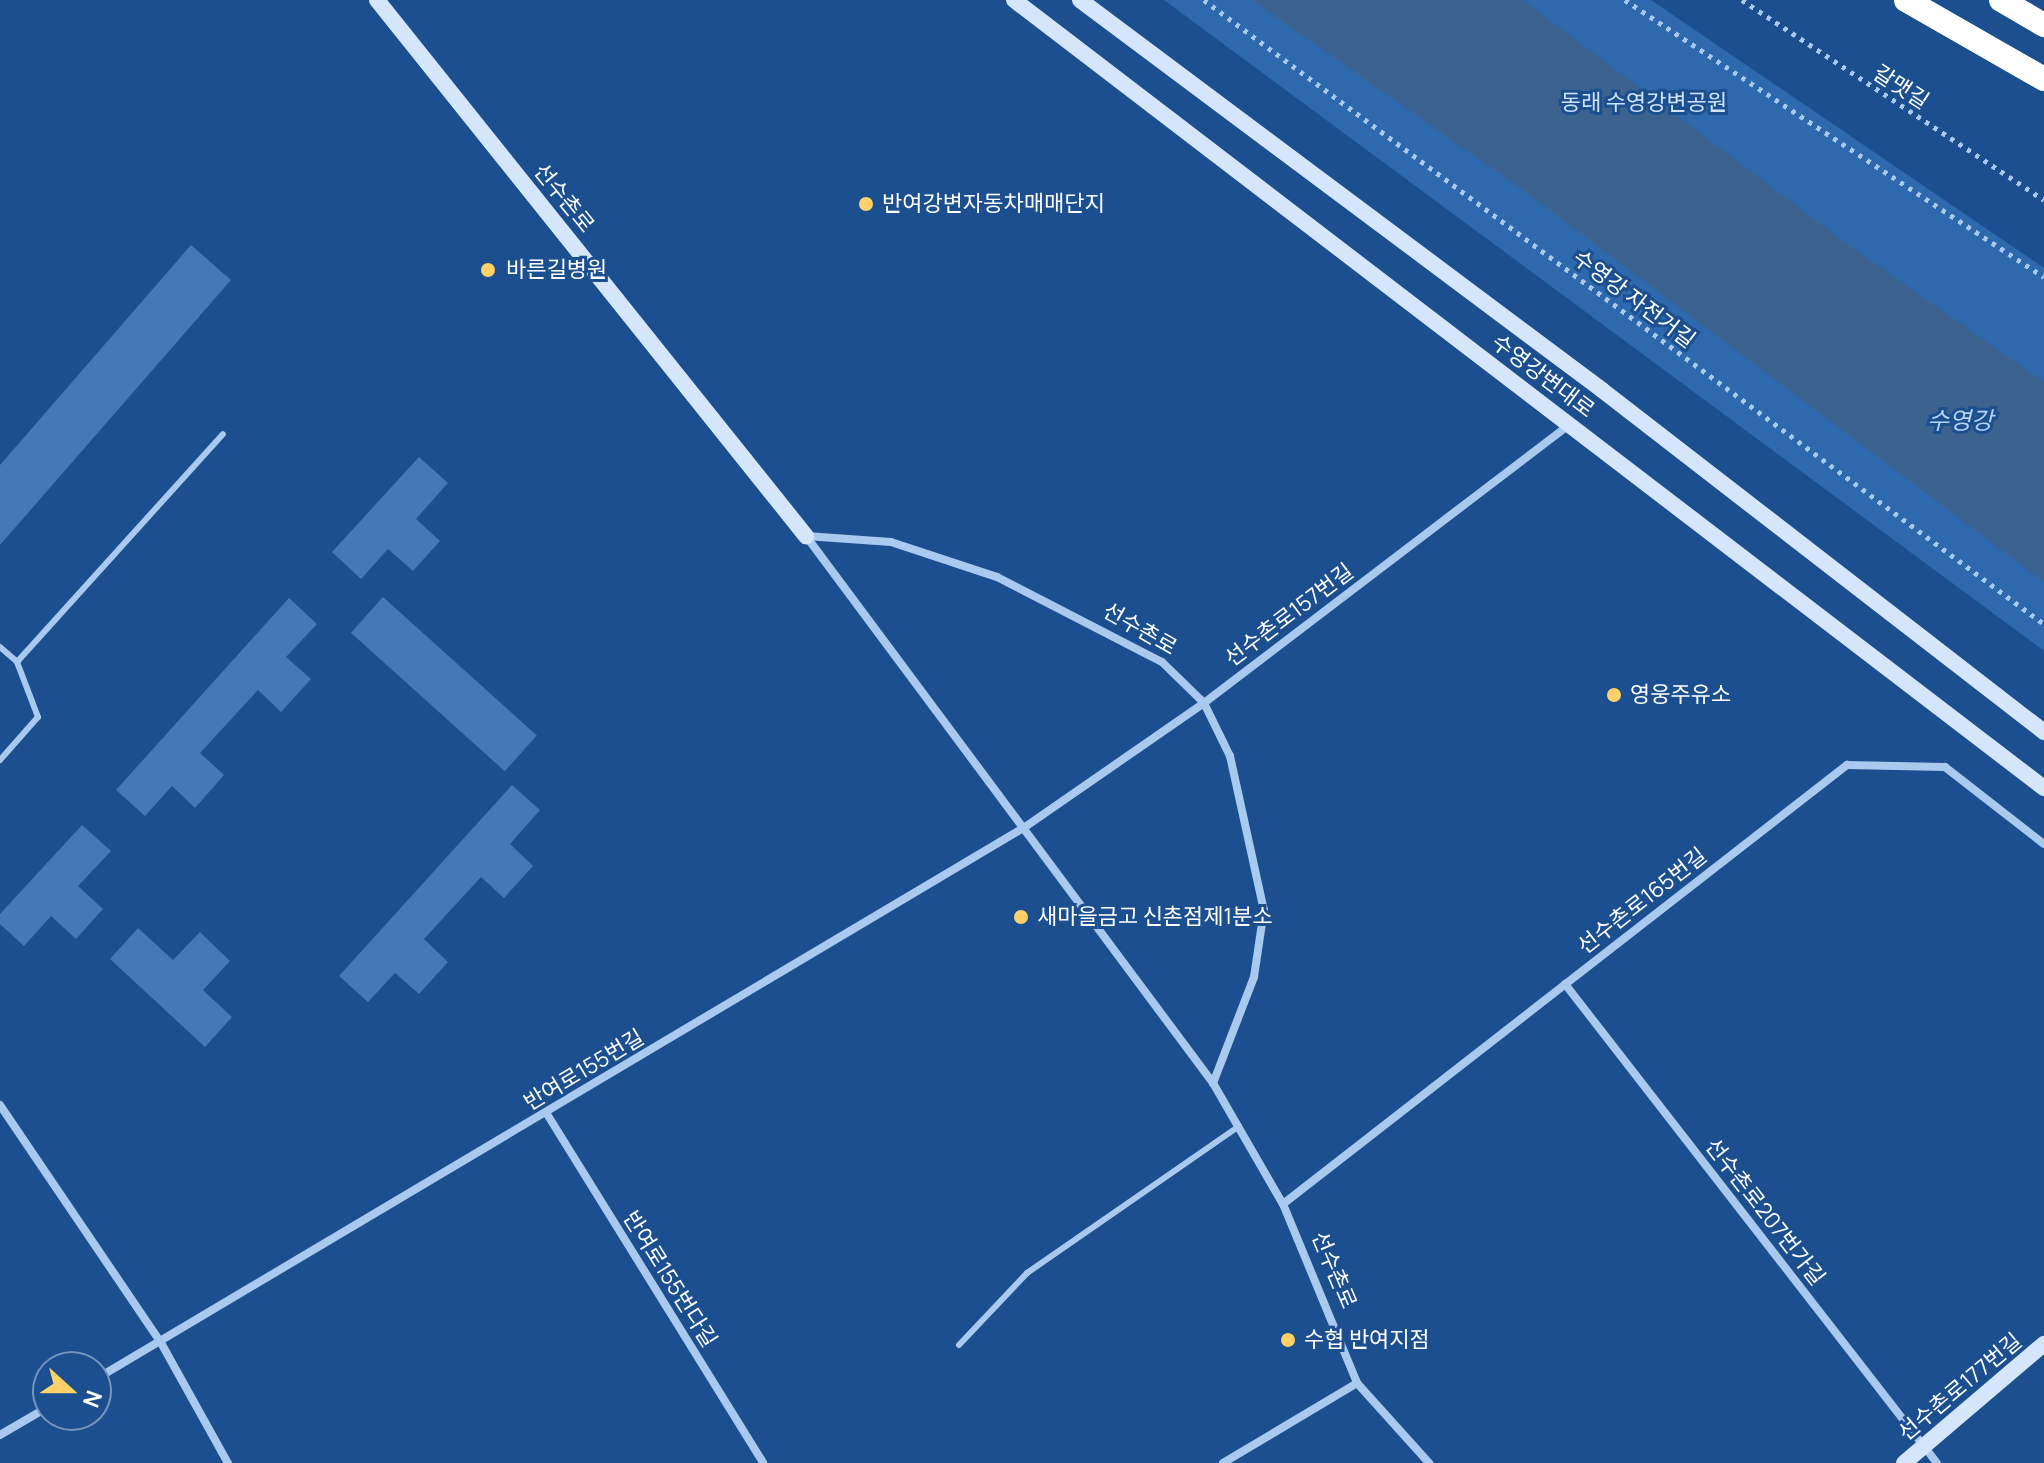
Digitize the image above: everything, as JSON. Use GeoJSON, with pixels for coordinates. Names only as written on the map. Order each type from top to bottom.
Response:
{"type":"FeatureCollection","features":[{"type":"Feature","properties":{"kind":"highway"},"geometry":{"type":"LineString","coordinates":[[1906,0],[2044,79]]}},
{"type":"Feature","properties":{"kind":"highway"},"geometry":{"type":"LineString","coordinates":[[2001,0],[2044,25]]}},
{"type":"Feature","properties":{"kind":"main road","name":"선수촌로"},"geometry":{"type":"LineString","coordinates":[[377,0],[806,536]]}},
{"type":"Feature","properties":{"kind":"main road","name":"수영강변대로"},"geometry":{"type":"LineString","coordinates":[[1014,0],[2044,788]]}},
{"type":"Feature","properties":{"kind":"main road","name":"수영강변대로"},"geometry":{"type":"LineString","coordinates":[[1080,0],[1602,390],[2044,732]]}},
{"type":"Feature","properties":{"kind":"main road","name":"선수촌로177번길"},"geometry":{"type":"LineString","coordinates":[[1904,1463],[2044,1344]]}},
{"type":"Feature","properties":{"kind":"street","name":"선수촌로157번길"},"geometry":{"type":"LineString","coordinates":[[1025,827],[1204,703],[1570,424]]}},
{"type":"Feature","properties":{"kind":"street","name":"선수촌로"},"geometry":{"type":"LineString","coordinates":[[806,536],[891,542],[997,577],[1162,662],[1204,703],[1230,756],[1264,910],[1254,977],[1213,1083]]}},
{"type":"Feature","properties":{"kind":"street","name":"선수촌로"},"geometry":{"type":"LineString","coordinates":[[806,536],[1213,1083],[1283,1204],[1357,1383],[1429,1463]]}},
{"type":"Feature","properties":{"kind":"street","name":"선수촌로165번길"},"geometry":{"type":"LineString","coordinates":[[1283,1204],[1847,765],[1945,767],[2044,844]]}},
{"type":"Feature","properties":{"kind":"street","name":"반여로155번길"},"geometry":{"type":"LineString","coordinates":[[112,1370],[547,1114],[1025,827]]}},
{"type":"Feature","properties":{"kind":"street","name":"선수촌로207번가길"},"geometry":{"type":"LineString","coordinates":[[1565,984],[1937,1463]]}},
{"type":"Feature","properties":{"kind":"street"},"geometry":{"type":"LineString","coordinates":[[0,1105],[160,1341],[228,1463]]}},
{"type":"Feature","properties":{"kind":"street","name":"반여로155번다길"},"geometry":{"type":"LineString","coordinates":[[547,1114],[763,1463]]}},
{"type":"Feature","properties":{"kind":"street"},"geometry":{"type":"LineString","coordinates":[[1223,1463],[1357,1383]]}},
{"type":"Feature","properties":{"kind":"street"},"geometry":{"type":"LineString","coordinates":[[0,1435],[32,1416]]}},
{"type":"Feature","properties":{"kind":"lane"},"geometry":{"type":"LineString","coordinates":[[17,662],[223,434]]}},
{"type":"Feature","properties":{"kind":"lane"},"geometry":{"type":"LineString","coordinates":[[0,647],[17,662],[38,717],[0,760]]}},
{"type":"Feature","properties":{"kind":"lane"},"geometry":{"type":"LineString","coordinates":[[959,1345],[1027,1273],[1240,1125]]}},
{"type":"Feature","properties":{"kind":"path","name":"수영강 자전거길"},"geometry":{"type":"LineString","coordinates":[[1204,0],[2044,624]]}},
{"type":"Feature","properties":{"kind":"path"},"geometry":{"type":"LineString","coordinates":[[1625,0],[2044,277]]}},
{"type":"Feature","properties":{"kind":"path","name":"갈맷길"},"geometry":{"type":"LineString","coordinates":[[1742,0],[2044,200]]}},
{"type":"Feature","properties":{"kind":"green space","name":"동래 수영강변공원"},"geometry":{"type":"Polygon","coordinates":[[[1164,0],[1651,0],[2044,268],[2044,651],[1164,0]]]}},
{"type":"Feature","properties":{"kind":"water","name":"수영강"},"geometry":{"type":"Polygon","coordinates":[[[1252,0],[1523,0],[1850,246],[2044,382],[2044,582],[1526,192],[1252,0]]]}},
{"type":"Feature","properties":{"kind":"building"},"geometry":{"type":"Polygon","coordinates":[[[191,245],[231,280],[0,545],[0,465],[191,245]]]}},
{"type":"Feature","properties":{"kind":"building"},"geometry":{"type":"Polygon","coordinates":[[[419,457],[448,483],[416,519],[440,541],[413,571],[388,549],[361,579],[332,552],[419,457]]]}},
{"type":"Feature","properties":{"kind":"building"},"geometry":{"type":"Polygon","coordinates":[[[383,597],[537,736],[505,771],[351,633],[383,597]]]}},
{"type":"Feature","properties":{"kind":"building"},"geometry":{"type":"Polygon","coordinates":[[[289,598],[317,624],[286,657],[311,679],[281,712],[258,690],[200,753],[224,775],[195,808],[172,786],[145,816],[116,790],[289,598]]]}},
{"type":"Feature","properties":{"kind":"building"},"geometry":{"type":"Polygon","coordinates":[[[512,785],[540,810],[510,844],[533,866],[504,898],[481,877],[424,939],[448,962],[419,994],[395,973],[368,1002],[339,976],[512,785]]]}},
{"type":"Feature","properties":{"kind":"building"},"geometry":{"type":"Polygon","coordinates":[[[82,825],[111,851],[78,886],[103,909],[76,939],[51,916],[24,946],[0,924],[0,914],[82,825]]]}},
{"type":"Feature","properties":{"kind":"building"},"geometry":{"type":"Polygon","coordinates":[[[138,928],[173,960],[200,932],[230,961],[203,990],[232,1017],[205,1047],[110,959],[138,928]]]}},
{"type":"Feature","properties":{"kind":"place","name":"반여강변자동차매매단지"},"geometry":{"type":"Point","coordinates":[866,204]}},
{"type":"Feature","properties":{"kind":"place","name":"바른길병원"},"geometry":{"type":"Point","coordinates":[488,270]}},
{"type":"Feature","properties":{"kind":"place","name":"영웅주유소"},"geometry":{"type":"Point","coordinates":[1614,695]}},
{"type":"Feature","properties":{"kind":"place","name":"새마을금고 신촌점제1분소"},"geometry":{"type":"Point","coordinates":[1021,917]}},
{"type":"Feature","properties":{"kind":"place","name":"수협 반여지점"},"geometry":{"type":"Point","coordinates":[1288,1340]}}]}
